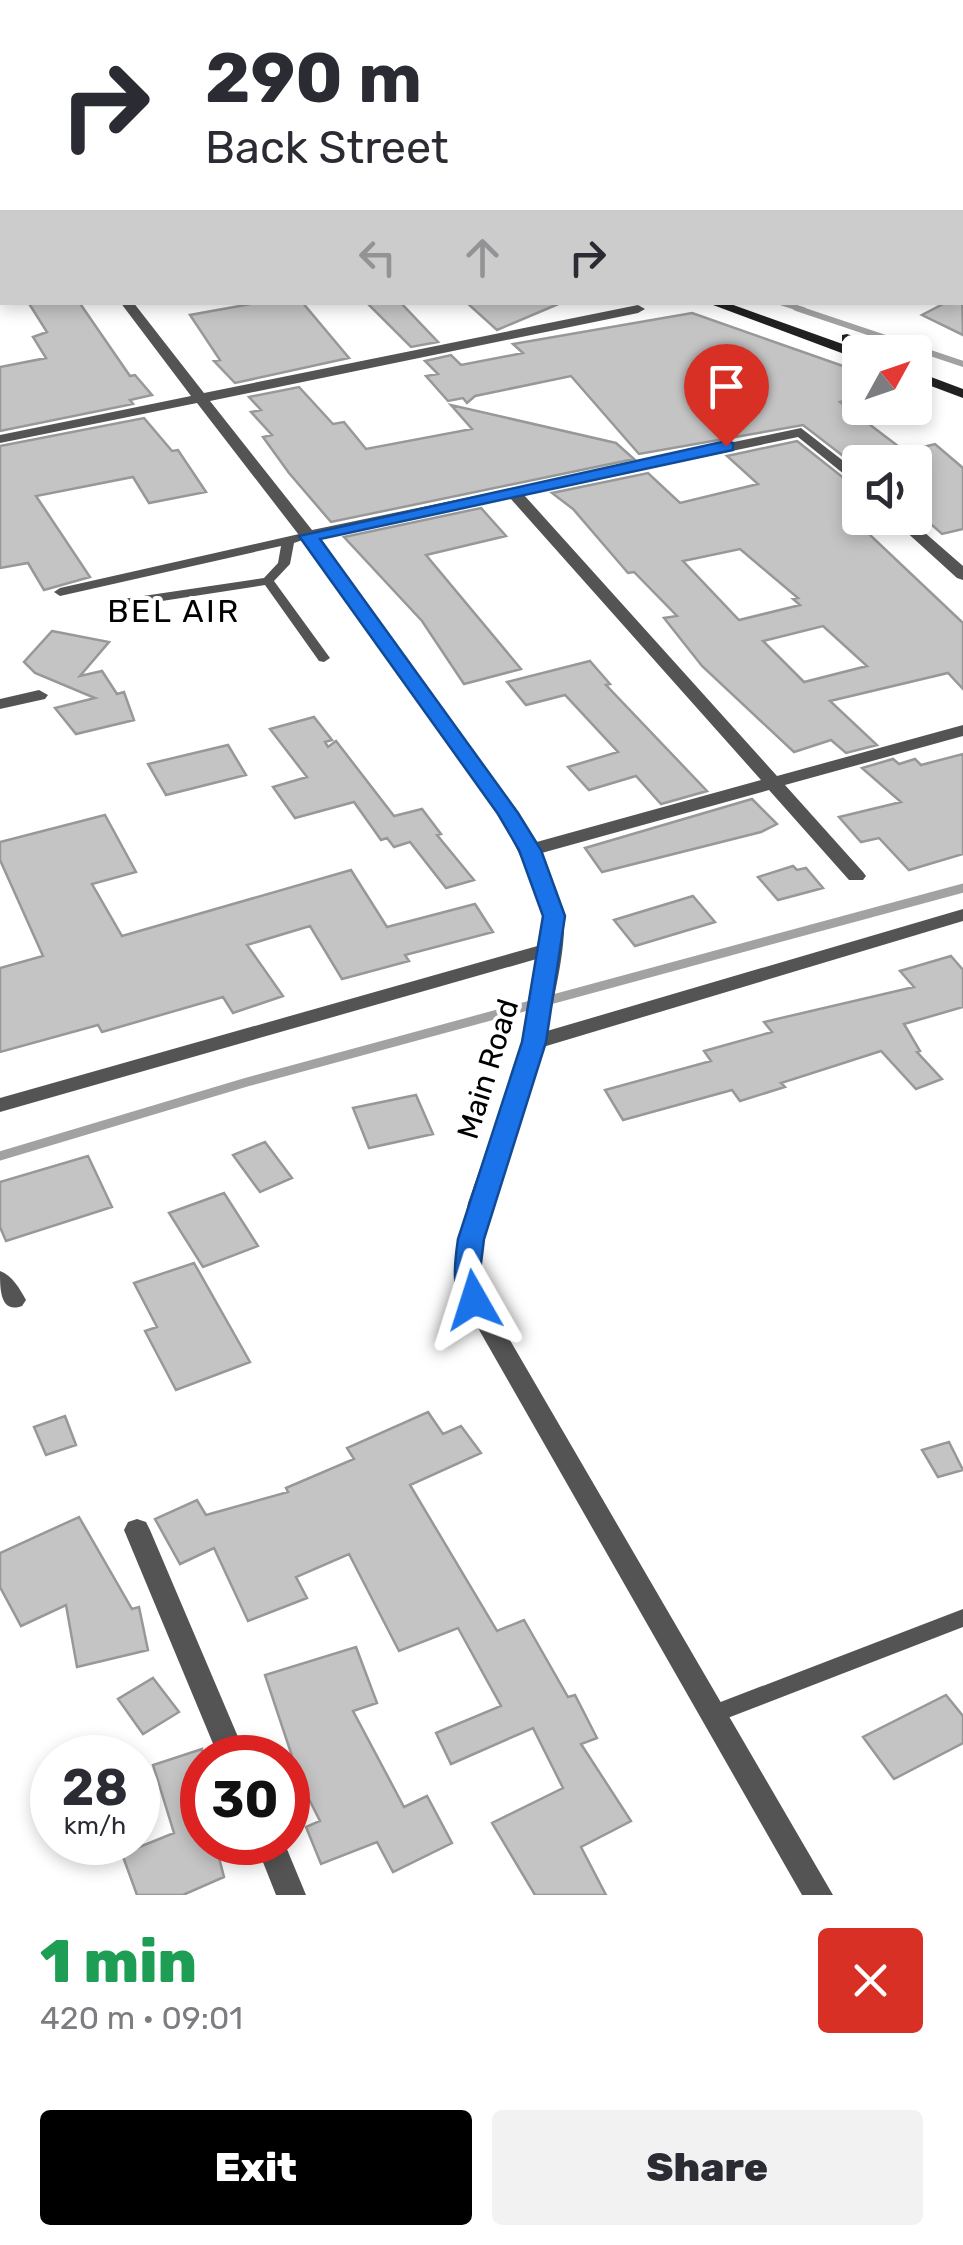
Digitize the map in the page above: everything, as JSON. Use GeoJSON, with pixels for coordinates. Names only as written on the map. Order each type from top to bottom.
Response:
{"type":"FeatureCollection","features":[{"type":"Feature","properties":{"kind":"main road"},"geometry":{"type":"LineString","coordinates":[[720,305],[842,348]]}},
{"type":"Feature","properties":{"kind":"main road"},"geometry":{"type":"LineString","coordinates":[[751,305],[842,337]]}},
{"type":"Feature","properties":{"kind":"main road"},"geometry":{"type":"LineString","coordinates":[[932,370],[963,382]]}},
{"type":"Feature","properties":{"kind":"main road"},"geometry":{"type":"LineString","coordinates":[[932,382],[963,394]]}},
{"type":"Feature","properties":{"kind":"street","name":"Main Road"},"geometry":{"type":"LineString","coordinates":[[128,305],[308,536],[530,850],[554,916],[552,948],[534,1042],[479,1204],[466,1271],[474,1300],[818,1895]]}},
{"type":"Feature","properties":{"kind":"street"},"geometry":{"type":"LineString","coordinates":[[0,439],[638,309]]}},
{"type":"Feature","properties":{"kind":"street"},"geometry":{"type":"LineString","coordinates":[[308,536],[802,432],[842,466]]}},
{"type":"Feature","properties":{"kind":"street"},"geometry":{"type":"LineString","coordinates":[[512,492],[856,876]]}},
{"type":"Feature","properties":{"kind":"street"},"geometry":{"type":"LineString","coordinates":[[919,535],[963,575]]}},
{"type":"Feature","properties":{"kind":"street"},"geometry":{"type":"LineString","coordinates":[[0,704],[39,695]]}},
{"type":"Feature","properties":{"kind":"street"},"geometry":{"type":"LineString","coordinates":[[530,850],[963,730]]}},
{"type":"Feature","properties":{"kind":"street"},"geometry":{"type":"LineString","coordinates":[[534,1042],[963,916]]}},
{"type":"Feature","properties":{"kind":"street"},"geometry":{"type":"LineString","coordinates":[[0,1106],[552,948]]}},
{"type":"Feature","properties":{"kind":"street"},"geometry":{"type":"LineString","coordinates":[[137,1530],[223,1735]]}},
{"type":"Feature","properties":{"kind":"street"},"geometry":{"type":"LineString","coordinates":[[279,1865],[291,1895]]}},
{"type":"Feature","properties":{"kind":"lane"},"geometry":{"type":"LineString","coordinates":[[60,592],[308,536]]}},
{"type":"Feature","properties":{"kind":"lane"},"geometry":{"type":"LineString","coordinates":[[123,603],[268,581],[284,564],[288,540]]}},
{"type":"Feature","properties":{"kind":"lane"},"geometry":{"type":"LineString","coordinates":[[268,581],[324,658]]}},
{"type":"Feature","properties":{"kind":"lane"},"geometry":{"type":"LineString","coordinates":[[712,1715],[963,1618]]}},
{"type":"Feature","properties":{"kind":"building"},"geometry":{"type":"Polygon","coordinates":[[[30,305],[81,305],[130,376],[135,375],[152,395],[130,400],[133,404],[0,431],[0,367],[46,358],[33,337],[47,332],[30,305]]]}},
{"type":"Feature","properties":{"kind":"building"},"geometry":{"type":"Polygon","coordinates":[[[245,305],[305,305],[349,358],[235,383],[214,361],[220,360],[190,315],[245,305]]]}},
{"type":"Feature","properties":{"kind":"building"},"geometry":{"type":"Polygon","coordinates":[[[369,305],[403,305],[438,342],[411,347],[369,305]]]}},
{"type":"Feature","properties":{"kind":"building"},"geometry":{"type":"Polygon","coordinates":[[[469,305],[556,305],[497,330],[469,305]]]}},
{"type":"Feature","properties":{"kind":"building"},"geometry":{"type":"Polygon","coordinates":[[[941,305],[962,305],[963,335],[922,315],[941,305]]]}},
{"type":"Feature","properties":{"kind":"building"},"geometry":{"type":"Polygon","coordinates":[[[692,313],[842,366],[842,425],[870,425],[897,445],[842,445],[842,455],[803,425],[639,454],[571,376],[475,396],[467,403],[463,398],[448,401],[426,376],[438,374],[425,361],[451,355],[461,365],[523,353],[513,344],[692,313]]]}},
{"type":"Feature","properties":{"kind":"building"},"geometry":{"type":"Polygon","coordinates":[[[299,387],[333,424],[344,422],[366,449],[472,429],[451,405],[616,443],[634,459],[331,522],[289,473],[263,437],[272,435],[251,412],[261,410],[249,397],[299,387]]]}},
{"type":"Feature","properties":{"kind":"building"},"geometry":{"type":"Polygon","coordinates":[[[144,418],[172,451],[178,450],[206,492],[149,503],[133,477],[36,496],[90,577],[44,590],[28,563],[0,568],[0,446],[144,418]]]}},
{"type":"Feature","properties":{"kind":"building"},"geometry":{"type":"Polygon","coordinates":[[[797,441],[842,477],[842,535],[870,535],[963,623],[963,689],[948,673],[830,701],[877,745],[846,753],[831,740],[794,752],[702,666],[664,618],[677,616],[634,572],[628,573],[573,509],[552,493],[648,473],[680,503],[758,484],[727,456],[797,441]],[[740,549],[683,561],[739,620],[800,605],[793,599],[798,598],[740,549]],[[823,626],[763,641],[804,682],[867,666],[823,626]]]}},
{"type":"Feature","properties":{"kind":"building"},"geometry":{"type":"Polygon","coordinates":[[[935,444],[963,468],[963,529],[942,534],[932,525],[931,445],[935,444]]]}},
{"type":"Feature","properties":{"kind":"building"},"geometry":{"type":"Polygon","coordinates":[[[481,508],[506,536],[426,555],[521,669],[464,684],[422,621],[344,537],[481,508]]]}},
{"type":"Feature","properties":{"kind":"building"},"geometry":{"type":"Polygon","coordinates":[[[52,631],[109,642],[80,676],[102,671],[117,694],[124,692],[134,720],[76,734],[55,708],[95,698],[35,673],[24,662],[52,631]]]}},
{"type":"Feature","properties":{"kind":"building"},"geometry":{"type":"Polygon","coordinates":[[[590,661],[610,684],[606,685],[707,791],[661,804],[636,776],[589,790],[568,767],[618,752],[565,695],[526,705],[507,682],[590,661]]]}},
{"type":"Feature","properties":{"kind":"building"},"geometry":{"type":"Polygon","coordinates":[[[314,717],[332,740],[325,742],[328,747],[336,741],[394,816],[422,809],[441,834],[437,835],[474,880],[446,888],[410,842],[394,847],[387,838],[381,840],[354,802],[295,818],[273,787],[307,777],[270,729],[314,717]]]}},
{"type":"Feature","properties":{"kind":"building"},"geometry":{"type":"Polygon","coordinates":[[[228,745],[246,775],[166,795],[148,764],[228,745]]]}},
{"type":"Feature","properties":{"kind":"building"},"geometry":{"type":"Polygon","coordinates":[[[963,754],[963,854],[909,870],[879,838],[861,842],[839,817],[901,802],[862,768],[893,759],[899,764],[915,759],[921,765],[963,754]]]}},
{"type":"Feature","properties":{"kind":"building"},"geometry":{"type":"Polygon","coordinates":[[[752,799],[777,824],[761,832],[602,872],[585,848],[752,799]]]}},
{"type":"Feature","properties":{"kind":"building"},"geometry":{"type":"Polygon","coordinates":[[[105,815],[136,872],[92,884],[122,936],[351,870],[387,927],[475,904],[493,932],[405,955],[409,961],[342,979],[310,926],[247,945],[283,996],[233,1013],[223,997],[102,1032],[98,1025],[0,1052],[0,968],[43,956],[0,860],[0,842],[105,815]]]}},
{"type":"Feature","properties":{"kind":"building"},"geometry":{"type":"Polygon","coordinates":[[[793,866],[797,870],[806,868],[823,888],[778,900],[758,877],[793,866]]]}},
{"type":"Feature","properties":{"kind":"building"},"geometry":{"type":"Polygon","coordinates":[[[693,896],[715,922],[635,946],[614,920],[693,896]]]}},
{"type":"Feature","properties":{"kind":"building"},"geometry":{"type":"Polygon","coordinates":[[[951,956],[963,970],[963,1007],[904,1024],[920,1051],[917,1052],[942,1079],[916,1089],[881,1051],[781,1083],[785,1087],[740,1101],[732,1090],[623,1120],[605,1090],[711,1061],[704,1051],[772,1032],[764,1022],[914,987],[900,971],[951,956]]]}},
{"type":"Feature","properties":{"kind":"building"},"geometry":{"type":"Polygon","coordinates":[[[416,1095],[433,1134],[369,1148],[353,1108],[416,1095]]]}},
{"type":"Feature","properties":{"kind":"building"},"geometry":{"type":"Polygon","coordinates":[[[265,1142],[292,1178],[260,1192],[233,1155],[265,1142]]]}},
{"type":"Feature","properties":{"kind":"building"},"geometry":{"type":"Polygon","coordinates":[[[88,1156],[112,1207],[6,1241],[0,1227],[0,1182],[88,1156]]]}},
{"type":"Feature","properties":{"kind":"building"},"geometry":{"type":"Polygon","coordinates":[[[224,1193],[258,1246],[203,1267],[169,1213],[224,1193]]]}},
{"type":"Feature","properties":{"kind":"building"},"geometry":{"type":"Polygon","coordinates":[[[194,1263],[250,1362],[176,1390],[145,1331],[157,1327],[134,1283],[194,1263]]]}},
{"type":"Feature","properties":{"kind":"building"},"geometry":{"type":"Polygon","coordinates":[[[428,1412],[443,1434],[461,1426],[481,1453],[410,1485],[497,1631],[524,1620],[568,1697],[575,1695],[597,1738],[581,1744],[631,1821],[581,1847],[606,1895],[535,1895],[492,1823],[563,1788],[533,1728],[451,1764],[436,1733],[501,1706],[458,1628],[399,1651],[349,1554],[296,1577],[307,1598],[248,1621],[214,1548],[180,1564],[155,1519],[197,1500],[206,1515],[288,1492],[286,1488],[354,1459],[347,1448],[428,1412]]]}},
{"type":"Feature","properties":{"kind":"building"},"geometry":{"type":"Polygon","coordinates":[[[65,1416],[76,1445],[46,1455],[34,1427],[65,1416]]]}},
{"type":"Feature","properties":{"kind":"building"},"geometry":{"type":"Polygon","coordinates":[[[949,1442],[963,1470],[938,1477],[922,1450],[949,1442]]]}},
{"type":"Feature","properties":{"kind":"building"},"geometry":{"type":"Polygon","coordinates":[[[79,1517],[132,1609],[139,1607],[148,1650],[77,1667],[66,1605],[21,1626],[0,1587],[0,1553],[79,1517]]]}},
{"type":"Feature","properties":{"kind":"building"},"geometry":{"type":"Polygon","coordinates":[[[356,1647],[377,1703],[353,1711],[404,1807],[427,1796],[452,1843],[393,1872],[377,1842],[321,1864],[310,1837],[310,1825],[320,1821],[310,1801],[310,1735],[285,1735],[265,1675],[356,1647]]]}},
{"type":"Feature","properties":{"kind":"building"},"geometry":{"type":"Polygon","coordinates":[[[153,1678],[179,1712],[143,1734],[118,1699],[153,1678]]]}},
{"type":"Feature","properties":{"kind":"building"},"geometry":{"type":"Polygon","coordinates":[[[946,1695],[963,1716],[963,1743],[894,1779],[863,1737],[946,1695]]]}},
{"type":"Feature","properties":{"kind":"building"},"geometry":{"type":"Polygon","coordinates":[[[180,1756],[180,1865],[221,1865],[224,1877],[183,1895],[137,1895],[126,1865],[160,1865],[160,1839],[174,1833],[160,1788],[160,1763],[180,1756]]]}},
{"type":"Feature","properties":{"kind":"waterway"},"geometry":{"type":"LineString","coordinates":[[788,305],[804,310]]}},
{"type":"Feature","properties":{"kind":"waterway"},"geometry":{"type":"LineString","coordinates":[[796,308],[963,364]]}},
{"type":"Feature","properties":{"kind":"waterway"},"geometry":{"type":"LineString","coordinates":[[0,1156],[247,1082],[963,888]]}},
{"type":"Feature","properties":{"kind":"district","name":"BEL AIR"},"geometry":{"type":"Point","coordinates":[174,611]}},
{"type":"Feature","properties":{"kind":"route"},"geometry":{"type":"LineString","coordinates":[[474,1300],[466,1271],[471,1239],[479,1204],[534,1042],[548,974],[554,916],[530,850],[508,813],[308,536],[726,446]]}}]}
